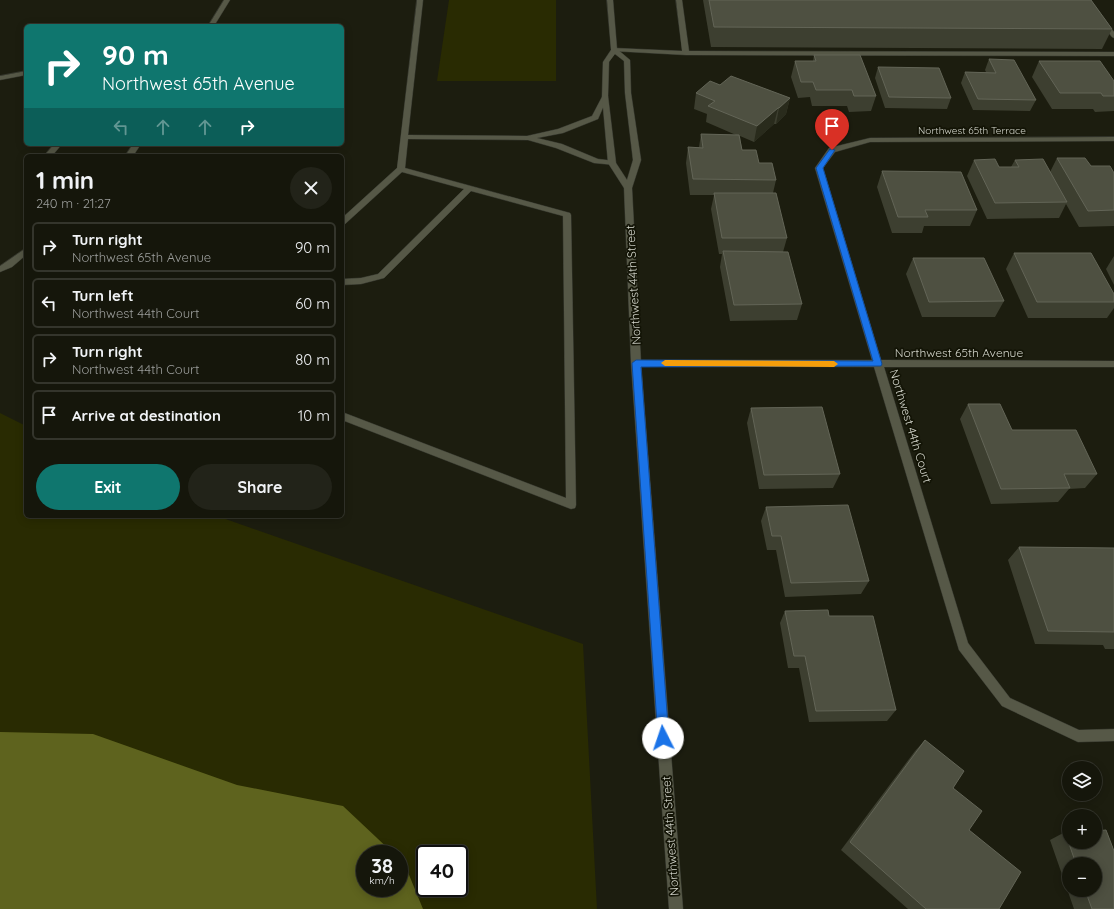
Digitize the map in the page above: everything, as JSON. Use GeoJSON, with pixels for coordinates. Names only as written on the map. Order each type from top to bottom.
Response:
{"type":"FeatureCollection","features":[{"type":"Feature","properties":{"kind":"street"},"geometry":{"type":"LineString","coordinates":[[212,24],[227,0]]}},
{"type":"Feature","properties":{"kind":"street"},"geometry":{"type":"LineString","coordinates":[[344,220],[401,169],[420,0]]}},
{"type":"Feature","properties":{"kind":"street"},"geometry":{"type":"LineString","coordinates":[[610,0],[614,50],[606,62],[605,96],[612,163],[628,188]]}},
{"type":"Feature","properties":{"kind":"street"},"geometry":{"type":"LineString","coordinates":[[679,0],[686,53]]}},
{"type":"Feature","properties":{"kind":"street"},"geometry":{"type":"LineString","coordinates":[[1087,0],[1114,36]]}},
{"type":"Feature","properties":{"kind":"street"},"geometry":{"type":"LineString","coordinates":[[614,50],[686,53],[1114,54]]}},
{"type":"Feature","properties":{"kind":"street","name":"Northwest 44th Street"},"geometry":{"type":"LineString","coordinates":[[614,50],[627,60],[628,93],[637,160],[628,188],[636,363],[676,909]]}},
{"type":"Feature","properties":{"kind":"street"},"geometry":{"type":"LineString","coordinates":[[0,78],[24,73]]}},
{"type":"Feature","properties":{"kind":"street"},"geometry":{"type":"LineString","coordinates":[[404,137],[527,138],[560,131],[596,117],[605,96]]}},
{"type":"Feature","properties":{"kind":"street"},"geometry":{"type":"LineString","coordinates":[[527,138],[559,146],[597,161],[612,163]]}},
{"type":"Feature","properties":{"kind":"street","name":"Northwest 65th Terrace"},"geometry":{"type":"LineString","coordinates":[[832,150],[870,140],[1114,139]]}},
{"type":"Feature","properties":{"kind":"street"},"geometry":{"type":"LineString","coordinates":[[50,154],[56,146]]}},
{"type":"Feature","properties":{"kind":"street","name":"Northwest 44th Court"},"geometry":{"type":"LineString","coordinates":[[832,150],[819,168],[963,646],[1006,702],[1078,736],[1114,735]]}},
{"type":"Feature","properties":{"kind":"street"},"geometry":{"type":"LineString","coordinates":[[344,417],[571,505],[567,215],[401,169]]}},
{"type":"Feature","properties":{"kind":"street"},"geometry":{"type":"LineString","coordinates":[[344,282],[361,281],[381,276],[469,188]]}},
{"type":"Feature","properties":{"kind":"street"},"geometry":{"type":"LineString","coordinates":[[0,269],[9,265],[24,253]]}},
{"type":"Feature","properties":{"kind":"street","name":"Northwest 65th Avenue"},"geometry":{"type":"LineString","coordinates":[[636,363],[1114,364]]}},
{"type":"Feature","properties":{"kind":"shaded area"},"geometry":{"type":"Polygon","coordinates":[[[449,0],[556,0],[556,81],[437,81],[449,0]]]}},
{"type":"Feature","properties":{"kind":"shaded area"},"geometry":{"type":"Polygon","coordinates":[[[0,413],[24,425],[24,518],[223,518],[583,644],[597,909],[0,909],[0,413]]]}},
{"type":"Feature","properties":{"kind":"shaded area"},"geometry":{"type":"Polygon","coordinates":[[[0,732],[93,734],[237,785],[343,806],[384,845],[356,845],[356,897],[408,897],[408,872],[416,892],[416,897],[418,897],[423,909],[0,909],[0,732]]]}},
{"type":"Feature","properties":{"kind":"building"},"geometry":{"type":"Polygon","coordinates":[[[709,0],[1091,0],[1112,29],[714,27],[709,0]]]}},
{"type":"Feature","properties":{"kind":"building"},"geometry":{"type":"Polygon","coordinates":[[[814,55],[860,55],[876,96],[854,96],[852,90],[816,90],[813,82],[801,82],[795,61],[816,61],[814,55]]]}},
{"type":"Feature","properties":{"kind":"building"},"geometry":{"type":"Polygon","coordinates":[[[989,59],[1014,60],[1036,100],[978,99],[965,72],[996,73],[989,59]]]}},
{"type":"Feature","properties":{"kind":"building"},"geometry":{"type":"Polygon","coordinates":[[[1039,61],[1100,61],[1114,81],[1114,96],[1103,96],[1101,93],[1060,93],[1039,61]]]}},
{"type":"Feature","properties":{"kind":"building"},"geometry":{"type":"Polygon","coordinates":[[[878,67],[939,68],[951,98],[889,97],[878,67]]]}},
{"type":"Feature","properties":{"kind":"building"},"geometry":{"type":"Polygon","coordinates":[[[731,76],[790,98],[757,126],[708,106],[715,101],[696,93],[710,81],[720,85],[731,76]]]}},
{"type":"Feature","properties":{"kind":"building"},"geometry":{"type":"Polygon","coordinates":[[[701,134],[739,135],[742,150],[756,150],[759,163],[772,163],[776,180],[693,179],[688,147],[703,148],[701,134]]]}},
{"type":"Feature","properties":{"kind":"building"},"geometry":{"type":"Polygon","coordinates":[[[1057,158],[1085,158],[1091,166],[1110,166],[1114,173],[1114,210],[1088,211],[1057,158]]]}},
{"type":"Feature","properties":{"kind":"building"},"geometry":{"type":"Polygon","coordinates":[[[995,159],[999,167],[1019,167],[1015,160],[1043,159],[1067,202],[995,203],[974,160],[995,159]]]}},
{"type":"Feature","properties":{"kind":"building"},"geometry":{"type":"Polygon","coordinates":[[[882,171],[961,172],[977,210],[925,210],[928,217],[898,217],[882,171]]]}},
{"type":"Feature","properties":{"kind":"building"},"geometry":{"type":"Polygon","coordinates":[[[714,193],[776,193],[787,238],[722,238],[714,193]]]}},
{"type":"Feature","properties":{"kind":"building"},"geometry":{"type":"Polygon","coordinates":[[[723,251],[788,252],[802,304],[734,305],[723,251]]]}},
{"type":"Feature","properties":{"kind":"building"},"geometry":{"type":"Polygon","coordinates":[[[1014,253],[1091,253],[1114,294],[1114,302],[1037,302],[1014,253]]]}},
{"type":"Feature","properties":{"kind":"building"},"geometry":{"type":"Polygon","coordinates":[[[913,258],[984,258],[1004,301],[929,302],[913,258]]]}},
{"type":"Feature","properties":{"kind":"building"},"geometry":{"type":"Polygon","coordinates":[[[968,404],[1000,404],[1012,430],[1076,430],[1097,474],[1064,474],[1070,488],[1001,489],[968,404]]]}},
{"type":"Feature","properties":{"kind":"building"},"geometry":{"type":"Polygon","coordinates":[[[822,407],[840,474],[764,475],[751,408],[822,407]]]}},
{"type":"Feature","properties":{"kind":"building"},"geometry":{"type":"Polygon","coordinates":[[[848,505],[869,581],[791,583],[781,536],[772,536],[766,507],[848,505]]]}},
{"type":"Feature","properties":{"kind":"building"},"geometry":{"type":"Polygon","coordinates":[[[1019,547],[1114,548],[1114,632],[1048,631],[1019,547]]]}},
{"type":"Feature","properties":{"kind":"building"},"geometry":{"type":"Polygon","coordinates":[[[828,610],[829,616],[873,616],[896,710],[816,711],[805,656],[794,656],[785,611],[828,610]]]}},
{"type":"Feature","properties":{"kind":"building"},"geometry":{"type":"Polygon","coordinates":[[[925,740],[964,771],[953,788],[982,811],[969,830],[1021,872],[999,909],[926,909],[850,842],[925,740]]]}},
{"type":"Feature","properties":{"kind":"building"},"geometry":{"type":"Polygon","coordinates":[[[1102,830],[1106,830],[1114,851],[1114,909],[1092,909],[1088,897],[1102,897],[1102,857],[1074,857],[1071,849],[1102,849],[1102,830]]]}},
{"type":"Feature","properties":{"kind":"slow traffic"},"geometry":{"type":"LineString","coordinates":[[665,363],[834,364]]}},
{"type":"Feature","properties":{"kind":"route"},"geometry":{"type":"LineString","coordinates":[[663,738],[636,363],[878,364],[819,168],[832,150]]}}]}
